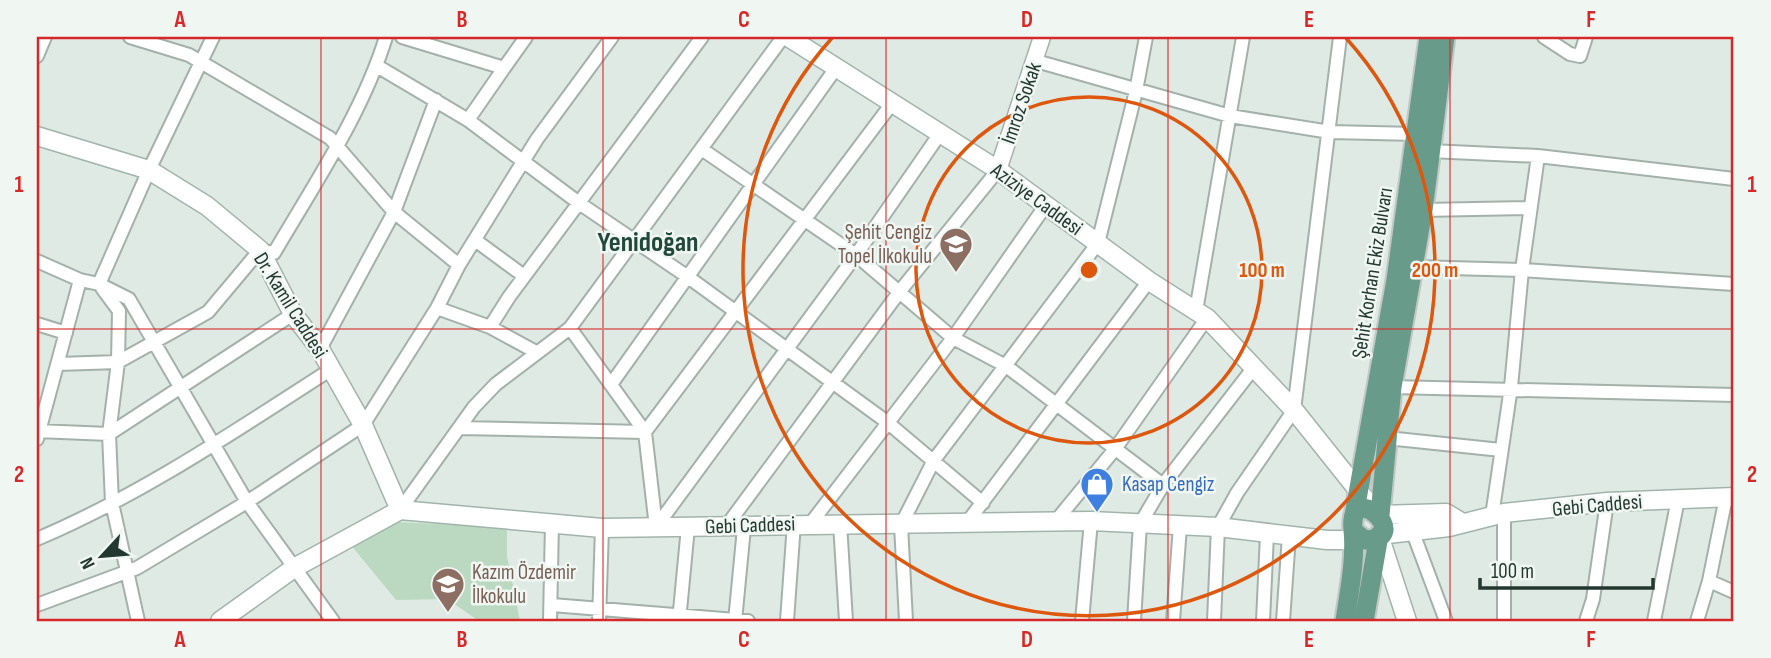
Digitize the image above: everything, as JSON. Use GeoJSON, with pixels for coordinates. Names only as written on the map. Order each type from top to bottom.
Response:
{"type":"FeatureCollection","features":[{"type":"Feature","properties":{"kind":"main road","name":"Aziziye Caddesi"},"geometry":{"type":"LineString","coordinates":[[786,37],[998,170],[1149,281],[1202,315],[1255,366],[1294,410],[1357,491]]}},
{"type":"Feature","properties":{"kind":"main road","name":"Şehit Korhan Ekiz Bulvarı"},"geometry":{"type":"LineString","coordinates":[[1364,621],[1364,527],[1357,491],[1396,280],[1429,37]]}},
{"type":"Feature","properties":{"kind":"main road","name":"Şehit Korhan Ekiz Bulvarı"},"geometry":{"type":"LineString","coordinates":[[1345,621],[1364,527],[1387,438],[1392,387],[1423,210],[1445,37]]}},
{"type":"Feature","properties":{"kind":"main road","name":"Dr. Kamil Caddesi"},"geometry":{"type":"LineString","coordinates":[[37,136],[149,170],[207,206],[260,250],[293,314],[320,349],[363,425],[400,510]]}},
{"type":"Feature","properties":{"kind":"main road","name":"Gebi Caddesi"},"geometry":{"type":"LineString","coordinates":[[1364,527],[1412,530],[1449,527],[1498,515],[1607,502],[1730,497]]}},
{"type":"Feature","properties":{"kind":"main road","name":"Gebi Caddesi"},"geometry":{"type":"LineString","coordinates":[[400,510],[602,528],[744,528],[802,523],[901,525],[1091,521],[1218,527],[1313,537],[1446,513],[1461,522]]}},
{"type":"Feature","properties":{"kind":"main road"},"geometry":{"type":"LineString","coordinates":[[220,621],[294,568],[400,510]]}},
{"type":"Feature","properties":{"kind":"main road"},"geometry":{"type":"LineString","coordinates":[[1364,527],[1407,621]]}},
{"type":"Feature","properties":{"kind":"street"},"geometry":{"type":"LineString","coordinates":[[37,56],[45,37]]}},
{"type":"Feature","properties":{"kind":"street"},"geometry":{"type":"LineString","coordinates":[[130,37],[189,55],[338,144],[394,212],[459,265]]}},
{"type":"Feature","properties":{"kind":"street"},"geometry":{"type":"LineString","coordinates":[[99,284],[149,170],[213,37]]}},
{"type":"Feature","properties":{"kind":"street"},"geometry":{"type":"LineString","coordinates":[[58,364],[118,362],[208,312],[260,250],[274,253],[338,144],[377,66],[386,37]]}},
{"type":"Feature","properties":{"kind":"street"},"geometry":{"type":"LineString","coordinates":[[402,37],[504,68]]}},
{"type":"Feature","properties":{"kind":"street"},"geometry":{"type":"LineString","coordinates":[[468,120],[526,37]]}},
{"type":"Feature","properties":{"kind":"street"},"geometry":{"type":"LineString","coordinates":[[37,605],[137,568],[247,502],[363,425],[437,309],[459,265],[522,162],[612,37]]}},
{"type":"Feature","properties":{"kind":"street"},"geometry":{"type":"LineString","coordinates":[[490,327],[524,276],[702,37]]}},
{"type":"Feature","properties":{"kind":"street"},"geometry":{"type":"LineString","coordinates":[[400,510],[474,407],[496,384],[570,327],[786,37]]}},
{"type":"Feature","properties":{"kind":"street","name":"İmroz Sokak"},"geometry":{"type":"LineString","coordinates":[[998,170],[1042,37]]}},
{"type":"Feature","properties":{"kind":"street"},"geometry":{"type":"LineString","coordinates":[[906,621],[901,525],[934,460],[1098,243],[1136,91],[1146,37]]}},
{"type":"Feature","properties":{"kind":"street"},"geometry":{"type":"LineString","coordinates":[[1055,522],[1115,449],[1202,315],[1243,37]]}},
{"type":"Feature","properties":{"kind":"street"},"geometry":{"type":"LineString","coordinates":[[1214,621],[1218,527],[1237,493],[1294,410],[1340,37]]}},
{"type":"Feature","properties":{"kind":"street"},"geometry":{"type":"LineString","coordinates":[[1544,37],[1570,54],[1580,56],[1586,37]]}},
{"type":"Feature","properties":{"kind":"street"},"geometry":{"type":"LineString","coordinates":[[1036,61],[1230,116],[1330,132],[1416,134]]}},
{"type":"Feature","properties":{"kind":"street"},"geometry":{"type":"LineString","coordinates":[[377,66],[468,120],[579,203],[688,277],[887,422],[983,503]]}},
{"type":"Feature","properties":{"kind":"street"},"geometry":{"type":"LineString","coordinates":[[612,383],[836,68]]}},
{"type":"Feature","properties":{"kind":"street"},"geometry":{"type":"LineString","coordinates":[[320,349],[394,212],[436,100]]}},
{"type":"Feature","properties":{"kind":"street"},"geometry":{"type":"LineString","coordinates":[[645,432],[893,102]]}},
{"type":"Feature","properties":{"kind":"street"},"geometry":{"type":"LineString","coordinates":[[656,527],[856,255],[939,135]]}},
{"type":"Feature","properties":{"kind":"street"},"geometry":{"type":"LineString","coordinates":[[703,150],[856,255],[953,338],[1006,366],[1055,406],[1163,485]]}},
{"type":"Feature","properties":{"kind":"street"},"geometry":{"type":"LineString","coordinates":[[1430,151],[1538,156],[1734,179]]}},
{"type":"Feature","properties":{"kind":"street"},"geometry":{"type":"LineString","coordinates":[[1504,621],[1498,515],[1501,450],[1511,387],[1521,270],[1538,156]]}},
{"type":"Feature","properties":{"kind":"street"},"geometry":{"type":"LineString","coordinates":[[725,528],[900,291],[998,170]]}},
{"type":"Feature","properties":{"kind":"street"},"geometry":{"type":"LineString","coordinates":[[788,621],[802,523],[953,338],[1046,205]]}},
{"type":"Feature","properties":{"kind":"street"},"geometry":{"type":"LineString","coordinates":[[1423,210],[1529,208]]}},
{"type":"Feature","properties":{"kind":"street"},"geometry":{"type":"LineString","coordinates":[[475,240],[524,276]]}},
{"type":"Feature","properties":{"kind":"street"},"geometry":{"type":"LineString","coordinates":[[37,261],[80,280],[99,284],[129,299],[247,502],[333,621]]}},
{"type":"Feature","properties":{"kind":"street"},"geometry":{"type":"LineString","coordinates":[[1414,267],[1521,270],[1734,284]]}},
{"type":"Feature","properties":{"kind":"street"},"geometry":{"type":"LineString","coordinates":[[80,280],[38,434],[109,434],[293,314]]}},
{"type":"Feature","properties":{"kind":"street"},"geometry":{"type":"LineString","coordinates":[[966,524],[1149,281]]}},
{"type":"Feature","properties":{"kind":"street"},"geometry":{"type":"LineString","coordinates":[[99,284],[119,311],[118,362],[109,434],[113,503],[138,621]]}},
{"type":"Feature","properties":{"kind":"street"},"geometry":{"type":"LineString","coordinates":[[437,309],[490,327],[536,352]]}},
{"type":"Feature","properties":{"kind":"street"},"geometry":{"type":"LineString","coordinates":[[37,324],[66,333]]}},
{"type":"Feature","properties":{"kind":"street"},"geometry":{"type":"LineString","coordinates":[[570,327],[645,432],[656,527]]}},
{"type":"Feature","properties":{"kind":"street"},"geometry":{"type":"LineString","coordinates":[[1134,621],[1140,524],[1163,485],[1255,366]]}},
{"type":"Feature","properties":{"kind":"street"},"geometry":{"type":"LineString","coordinates":[[37,539],[113,503],[215,445],[330,370]]}},
{"type":"Feature","properties":{"kind":"street"},"geometry":{"type":"LineString","coordinates":[[1392,387],[1511,387],[1734,396]]}},
{"type":"Feature","properties":{"kind":"street"},"geometry":{"type":"LineString","coordinates":[[459,428],[645,432]]}},
{"type":"Feature","properties":{"kind":"street"},"geometry":{"type":"LineString","coordinates":[[1387,438],[1501,450]]}},
{"type":"Feature","properties":{"kind":"street"},"geometry":{"type":"LineString","coordinates":[[1697,621],[1730,497]]}},
{"type":"Feature","properties":{"kind":"street"},"geometry":{"type":"LineString","coordinates":[[1654,621],[1678,499]]}},
{"type":"Feature","properties":{"kind":"street"},"geometry":{"type":"LineString","coordinates":[[1586,621],[1593,599],[1607,502]]}},
{"type":"Feature","properties":{"kind":"street"},"geometry":{"type":"LineString","coordinates":[[1082,621],[1091,521]]}},
{"type":"Feature","properties":{"kind":"street"},"geometry":{"type":"LineString","coordinates":[[550,621],[552,522]]}},
{"type":"Feature","properties":{"kind":"street"},"geometry":{"type":"LineString","coordinates":[[840,523],[846,621]]}},
{"type":"Feature","properties":{"kind":"street"},"geometry":{"type":"LineString","coordinates":[[1174,621],[1180,526]]}},
{"type":"Feature","properties":{"kind":"street"},"geometry":{"type":"LineString","coordinates":[[680,619],[688,527]]}},
{"type":"Feature","properties":{"kind":"street"},"geometry":{"type":"LineString","coordinates":[[599,616],[602,528]]}},
{"type":"Feature","properties":{"kind":"street"},"geometry":{"type":"LineString","coordinates":[[735,621],[744,528]]}},
{"type":"Feature","properties":{"kind":"street"},"geometry":{"type":"LineString","coordinates":[[1412,530],[1446,621]]}},
{"type":"Feature","properties":{"kind":"street"},"geometry":{"type":"LineString","coordinates":[[1263,621],[1266,534]]}},
{"type":"Feature","properties":{"kind":"street"},"geometry":{"type":"LineString","coordinates":[[1283,621],[1289,536]]}},
{"type":"Feature","properties":{"kind":"street"},"geometry":{"type":"LineString","coordinates":[[1709,581],[1734,592]]}},
{"type":"Feature","properties":{"kind":"street"},"geometry":{"type":"LineString","coordinates":[[552,604],[599,616],[748,621]]}},
{"type":"Feature","properties":{"kind":"green space"},"geometry":{"type":"Polygon","coordinates":[[[395,522],[507,527],[507,556],[520,621],[479,621],[447,599],[396,600],[350,544],[395,522]]]}},
{"type":"Feature","properties":{"kind":"place","name":"Şehit Cengiz Topel İlkokulu"},"geometry":{"type":"Point","coordinates":[956,274]}},
{"type":"Feature","properties":{"kind":"place","name":"Kasap Cengiz"},"geometry":{"type":"Point","coordinates":[1097,514]}},
{"type":"Feature","properties":{"kind":"place","name":"Kazım Özdemir İlkokulu"},"geometry":{"type":"Point","coordinates":[448,614]}},
{"type":"Feature","properties":{"kind":"district","name":"Yenidoğan"},"geometry":{"type":"Point","coordinates":[648,241]}}]}
